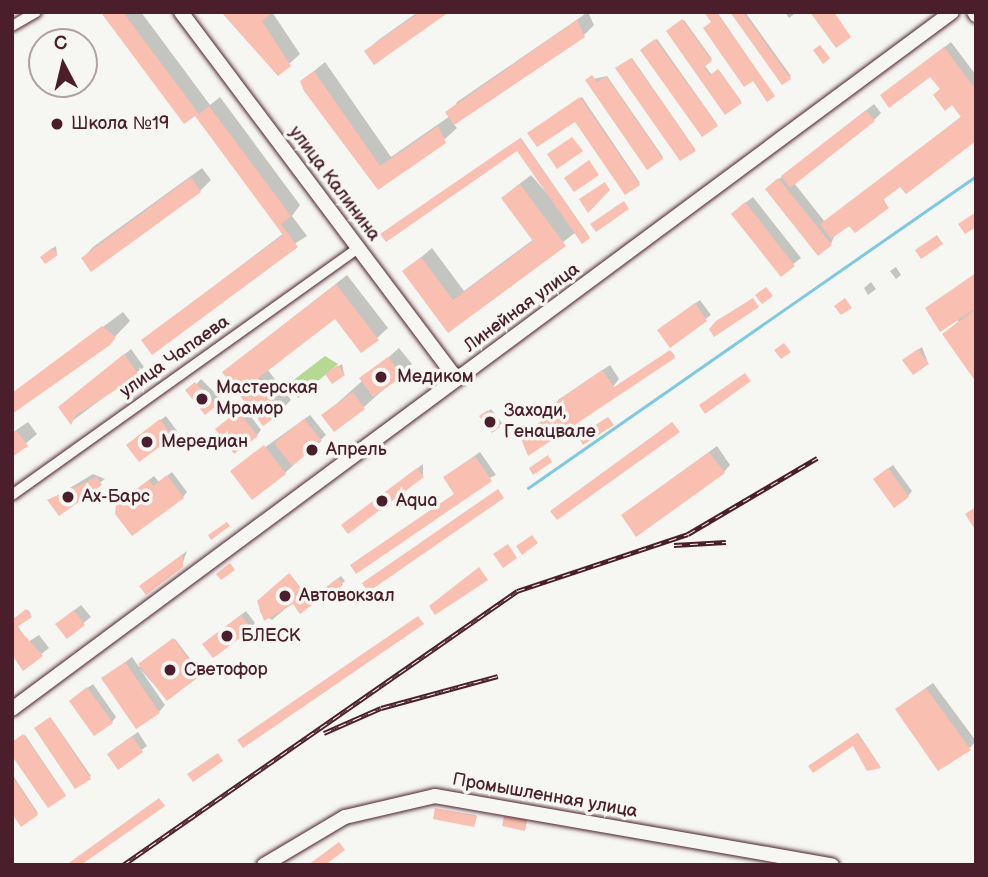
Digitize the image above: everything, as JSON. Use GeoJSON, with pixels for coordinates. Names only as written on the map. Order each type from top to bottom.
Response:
{"type":"FeatureCollection","features":[{"type":"Feature","properties":{"kind":"main road","name":"улица Калинина"},"geometry":{"type":"LineString","coordinates":[[181,12],[457,379]]}},
{"type":"Feature","properties":{"kind":"main road","name":"Линейная улица"},"geometry":{"type":"LineString","coordinates":[[12,709],[952,12]]}},
{"type":"Feature","properties":{"kind":"main road","name":"Промышленная улица"},"geometry":{"type":"LineString","coordinates":[[264,865],[345,817],[435,796],[832,865]]}},
{"type":"Feature","properties":{"kind":"street"},"geometry":{"type":"LineString","coordinates":[[12,26],[36,12]]}},
{"type":"Feature","properties":{"kind":"street","name":"улица Чапаева"},"geometry":{"type":"LineString","coordinates":[[12,495],[358,248]]}},
{"type":"Feature","properties":{"kind":"green space"},"geometry":{"type":"Polygon","coordinates":[[[325,356],[338,364],[298,398],[291,382],[325,356]]]}},
{"type":"Feature","properties":{"kind":"building"},"geometry":{"type":"Polygon","coordinates":[[[123,12],[199,114],[209,106],[291,216],[281,224],[298,247],[152,355],[141,340],[283,235],[195,116],[184,124],[102,14],[123,12]]]}},
{"type":"Feature","properties":{"kind":"building"},"geometry":{"type":"Polygon","coordinates":[[[221,12],[273,12],[262,21],[291,66],[278,76],[221,12]]]}},
{"type":"Feature","properties":{"kind":"building"},"geometry":{"type":"Polygon","coordinates":[[[420,12],[449,12],[374,65],[364,51],[420,12]]]}},
{"type":"Feature","properties":{"kind":"building"},"geometry":{"type":"Polygon","coordinates":[[[704,12],[716,12],[775,96],[767,102],[753,81],[744,87],[703,28],[711,22],[704,12]]]}},
{"type":"Feature","properties":{"kind":"building"},"geometry":{"type":"Polygon","coordinates":[[[730,12],[743,12],[791,79],[782,85],[730,12]]]}},
{"type":"Feature","properties":{"kind":"building"},"geometry":{"type":"Polygon","coordinates":[[[810,12],[834,12],[851,37],[836,48],[810,12]]]}},
{"type":"Feature","properties":{"kind":"building"},"geometry":{"type":"Polygon","coordinates":[[[682,19],[712,61],[704,67],[710,75],[718,69],[742,103],[725,115],[666,31],[682,19]]]}},
{"type":"Feature","properties":{"kind":"building"},"geometry":{"type":"Polygon","coordinates":[[[577,20],[585,37],[454,125],[445,112],[577,20]]]}},
{"type":"Feature","properties":{"kind":"building"},"geometry":{"type":"Polygon","coordinates":[[[655,39],[718,126],[702,137],[640,50],[655,39]]]}},
{"type":"Feature","properties":{"kind":"building"},"geometry":{"type":"Polygon","coordinates":[[[820,45],[830,58],[823,64],[813,50],[820,45]]]}},
{"type":"Feature","properties":{"kind":"building"},"geometry":{"type":"Polygon","coordinates":[[[944,47],[976,90],[976,141],[906,194],[900,187],[883,200],[889,208],[855,233],[849,226],[831,239],[820,224],[961,117],[952,105],[945,111],[933,95],[940,89],[930,77],[889,108],[880,95],[944,47]]]}},
{"type":"Feature","properties":{"kind":"building"},"geometry":{"type":"Polygon","coordinates":[[[631,58],[696,151],[680,161],[615,68],[631,58]]]}},
{"type":"Feature","properties":{"kind":"building"},"geometry":{"type":"Polygon","coordinates":[[[314,71],[380,166],[438,126],[446,143],[378,190],[304,91],[300,81],[314,71]]]}},
{"type":"Feature","properties":{"kind":"building"},"geometry":{"type":"Polygon","coordinates":[[[592,75],[597,82],[606,76],[663,159],[647,170],[585,80],[592,75]]]}},
{"type":"Feature","properties":{"kind":"building"},"geometry":{"type":"Polygon","coordinates":[[[580,97],[640,185],[625,195],[575,122],[537,147],[527,133],[580,97]]]}},
{"type":"Feature","properties":{"kind":"building"},"geometry":{"type":"Polygon","coordinates":[[[866,110],[875,121],[790,188],[781,176],[866,110]]]}},
{"type":"Feature","properties":{"kind":"building"},"geometry":{"type":"Polygon","coordinates":[[[572,137],[583,151],[557,169],[547,154],[572,137]]]}},
{"type":"Feature","properties":{"kind":"building"},"geometry":{"type":"Polygon","coordinates":[[[520,138],[590,238],[582,244],[517,151],[386,242],[380,234],[520,138]]]}},
{"type":"Feature","properties":{"kind":"building"},"geometry":{"type":"Polygon","coordinates":[[[589,160],[599,175],[574,192],[564,178],[589,160]]]}},
{"type":"Feature","properties":{"kind":"building"},"geometry":{"type":"Polygon","coordinates":[[[191,177],[201,192],[91,272],[81,258],[191,177]]]}},
{"type":"Feature","properties":{"kind":"building"},"geometry":{"type":"Polygon","coordinates":[[[778,178],[832,245],[818,256],[765,189],[778,178]]]}},
{"type":"Feature","properties":{"kind":"building"},"geometry":{"type":"Polygon","coordinates":[[[605,182],[610,190],[588,213],[579,199],[605,182]]]}},
{"type":"Feature","properties":{"kind":"building"},"geometry":{"type":"Polygon","coordinates":[[[520,184],[566,246],[448,333],[402,271],[421,257],[453,300],[533,241],[501,198],[520,184]]]}},
{"type":"Feature","properties":{"kind":"building"},"geometry":{"type":"Polygon","coordinates":[[[624,201],[629,209],[596,232],[590,224],[624,201]]]}},
{"type":"Feature","properties":{"kind":"building"},"geometry":{"type":"Polygon","coordinates":[[[745,202],[795,266],[781,277],[731,214],[745,202]]]}},
{"type":"Feature","properties":{"kind":"building"},"geometry":{"type":"Polygon","coordinates":[[[976,212],[976,227],[965,234],[958,224],[976,212]]]}},
{"type":"Feature","properties":{"kind":"building"},"geometry":{"type":"Polygon","coordinates":[[[937,235],[943,244],[921,259],[915,250],[937,235]]]}},
{"type":"Feature","properties":{"kind":"building"},"geometry":{"type":"Polygon","coordinates":[[[52,248],[58,255],[45,264],[40,257],[52,248]]]}},
{"type":"Feature","properties":{"kind":"building"},"geometry":{"type":"Polygon","coordinates":[[[976,273],[976,308],[940,332],[925,308],[976,273]]]}},
{"type":"Feature","properties":{"kind":"building"},"geometry":{"type":"Polygon","coordinates":[[[336,284],[379,340],[361,353],[335,319],[257,379],[282,412],[263,426],[222,372],[336,284]]]}},
{"type":"Feature","properties":{"kind":"building"},"geometry":{"type":"Polygon","coordinates":[[[766,287],[773,296],[762,304],[755,295],[766,287]]]}},
{"type":"Feature","properties":{"kind":"building"},"geometry":{"type":"Polygon","coordinates":[[[753,298],[759,307],[714,337],[709,329],[716,321],[753,298]]]}},
{"type":"Feature","properties":{"kind":"building"},"geometry":{"type":"Polygon","coordinates":[[[845,298],[852,308],[841,315],[834,306],[845,298]]]}},
{"type":"Feature","properties":{"kind":"building"},"geometry":{"type":"Polygon","coordinates":[[[695,303],[707,321],[670,348],[657,330],[695,303]]]}},
{"type":"Feature","properties":{"kind":"building"},"geometry":{"type":"Polygon","coordinates":[[[976,309],[976,382],[942,334],[976,309]]]}},
{"type":"Feature","properties":{"kind":"building"},"geometry":{"type":"Polygon","coordinates":[[[102,326],[116,337],[110,345],[12,414],[12,393],[102,326]]]}},
{"type":"Feature","properties":{"kind":"building"},"geometry":{"type":"Polygon","coordinates":[[[784,343],[791,352],[781,359],[774,350],[784,343]]]}},
{"type":"Feature","properties":{"kind":"building"},"geometry":{"type":"Polygon","coordinates":[[[918,349],[929,364],[913,375],[902,360],[918,349]]]}},
{"type":"Feature","properties":{"kind":"building"},"geometry":{"type":"Polygon","coordinates":[[[670,350],[675,358],[528,456],[520,436],[553,413],[549,407],[602,370],[614,387],[670,350]]]}},
{"type":"Feature","properties":{"kind":"building"},"geometry":{"type":"Polygon","coordinates":[[[124,354],[139,375],[76,415],[71,425],[58,407],[124,354]]]}},
{"type":"Feature","properties":{"kind":"building","name":"Медиком"},"geometry":{"type":"Polygon","coordinates":[[[388,357],[403,376],[373,397],[359,378],[388,357]]]}},
{"type":"Feature","properties":{"kind":"building"},"geometry":{"type":"Polygon","coordinates":[[[338,365],[345,375],[332,384],[325,374],[338,365]]]}},
{"type":"Feature","properties":{"kind":"building"},"geometry":{"type":"Polygon","coordinates":[[[745,373],[751,381],[705,414],[699,405],[745,373]]]}},
{"type":"Feature","properties":{"kind":"building","name":"Мастерская Мрамор"},"geometry":{"type":"Polygon","coordinates":[[[195,382],[217,405],[205,415],[185,390],[195,382]]]}},
{"type":"Feature","properties":{"kind":"building","name":"Медиком"},"geometry":{"type":"Polygon","coordinates":[[[353,392],[365,409],[334,432],[321,415],[353,392]]]}},
{"type":"Feature","properties":{"kind":"building","name":"Заходи, Генацвале"},"geometry":{"type":"Polygon","coordinates":[[[488,410],[500,427],[492,433],[479,416],[488,410]]]}},
{"type":"Feature","properties":{"kind":"building"},"geometry":{"type":"Polygon","coordinates":[[[238,411],[258,436],[234,454],[215,429],[238,411]]]}},
{"type":"Feature","properties":{"kind":"building"},"geometry":{"type":"Polygon","coordinates":[[[608,417],[614,425],[583,445],[578,436],[608,417]]]}},
{"type":"Feature","properties":{"kind":"building","name":"Мередиан"},"geometry":{"type":"Polygon","coordinates":[[[160,419],[173,437],[139,462],[126,445],[160,419]]]}},
{"type":"Feature","properties":{"kind":"building"},"geometry":{"type":"Polygon","coordinates":[[[304,419],[322,441],[292,466],[274,443],[304,419]]]}},
{"type":"Feature","properties":{"kind":"building"},"geometry":{"type":"Polygon","coordinates":[[[672,422],[680,432],[557,520],[550,511],[672,422]]]}},
{"type":"Feature","properties":{"kind":"building"},"geometry":{"type":"Polygon","coordinates":[[[17,431],[28,446],[12,457],[12,434],[17,431]]]}},
{"type":"Feature","properties":{"kind":"building"},"geometry":{"type":"Polygon","coordinates":[[[264,445],[286,474],[252,500],[230,471],[264,445]]]}},
{"type":"Feature","properties":{"kind":"building"},"geometry":{"type":"Polygon","coordinates":[[[709,452],[725,473],[636,537],[621,515],[709,452]]]}},
{"type":"Feature","properties":{"kind":"building"},"geometry":{"type":"Polygon","coordinates":[[[548,455],[552,462],[533,475],[529,468],[548,455]]]}},
{"type":"Feature","properties":{"kind":"building"},"geometry":{"type":"Polygon","coordinates":[[[475,456],[492,481],[356,574],[350,565],[454,494],[443,477],[475,456]]]}},
{"type":"Feature","properties":{"kind":"building","name":"Aqua"},"geometry":{"type":"Polygon","coordinates":[[[417,468],[424,477],[348,534],[341,525],[417,468]]]}},
{"type":"Feature","properties":{"kind":"building"},"geometry":{"type":"Polygon","coordinates":[[[888,468],[909,497],[894,508],[873,479],[888,468]]]}},
{"type":"Feature","properties":{"kind":"building"},"geometry":{"type":"Polygon","coordinates":[[[167,475],[184,498],[132,536],[115,514],[116,504],[149,480],[153,486],[167,475]]]}},
{"type":"Feature","properties":{"kind":"building","name":"Ах-Барс"},"geometry":{"type":"Polygon","coordinates":[[[97,477],[102,485],[59,516],[47,500],[97,477]]]}},
{"type":"Feature","properties":{"kind":"building"},"geometry":{"type":"Polygon","coordinates":[[[498,489],[504,498],[368,592],[362,583],[498,489]]]}},
{"type":"Feature","properties":{"kind":"building"},"geometry":{"type":"Polygon","coordinates":[[[976,507],[976,531],[965,514],[976,507]]]}},
{"type":"Feature","properties":{"kind":"building"},"geometry":{"type":"Polygon","coordinates":[[[227,522],[230,526],[211,540],[208,535],[227,522]]]}},
{"type":"Feature","properties":{"kind":"building"},"geometry":{"type":"Polygon","coordinates":[[[532,535],[538,543],[522,555],[516,546],[532,535]]]}},
{"type":"Feature","properties":{"kind":"building"},"geometry":{"type":"Polygon","coordinates":[[[508,544],[517,558],[503,568],[493,554],[508,544]]]}},
{"type":"Feature","properties":{"kind":"building"},"geometry":{"type":"Polygon","coordinates":[[[183,554],[183,567],[146,595],[139,586],[183,554]]]}},
{"type":"Feature","properties":{"kind":"building"},"geometry":{"type":"Polygon","coordinates":[[[230,563],[235,570],[221,580],[216,574],[230,563]]]}},
{"type":"Feature","properties":{"kind":"building"},"geometry":{"type":"Polygon","coordinates":[[[479,567],[488,580],[435,615],[429,606],[479,567]]]}},
{"type":"Feature","properties":{"kind":"building","name":"Автовокзал"},"geometry":{"type":"Polygon","coordinates":[[[289,573],[312,605],[300,614],[293,604],[264,621],[257,601],[289,573]]]}},
{"type":"Feature","properties":{"kind":"building"},"geometry":{"type":"Polygon","coordinates":[[[338,578],[343,585],[332,594],[326,587],[338,578]]]}},
{"type":"Feature","properties":{"kind":"building"},"geometry":{"type":"Polygon","coordinates":[[[26,609],[32,617],[17,627],[43,656],[23,671],[12,655],[12,620],[26,609]]]}},
{"type":"Feature","properties":{"kind":"building"},"geometry":{"type":"Polygon","coordinates":[[[74,610],[85,625],[67,639],[55,624],[74,610]]]}},
{"type":"Feature","properties":{"kind":"building","name":"БЛЕСК"},"geometry":{"type":"Polygon","coordinates":[[[241,615],[252,629],[213,658],[202,644],[241,615]]]}},
{"type":"Feature","properties":{"kind":"building"},"geometry":{"type":"Polygon","coordinates":[[[418,616],[424,624],[243,748],[237,740],[418,616]]]}},
{"type":"Feature","properties":{"kind":"building","name":"Светофор"},"geometry":{"type":"Polygon","coordinates":[[[173,638],[201,675],[167,701],[138,664],[173,638]]]}},
{"type":"Feature","properties":{"kind":"building"},"geometry":{"type":"Polygon","coordinates":[[[125,662],[160,713],[136,729],[101,678],[125,662]]]}},
{"type":"Feature","properties":{"kind":"building"},"geometry":{"type":"Polygon","coordinates":[[[87,687],[113,723],[94,736],[69,701],[87,687]]]}},
{"type":"Feature","properties":{"kind":"building"},"geometry":{"type":"Polygon","coordinates":[[[926,688],[971,750],[938,771],[895,709],[926,688]]]}},
{"type":"Feature","properties":{"kind":"building"},"geometry":{"type":"Polygon","coordinates":[[[50,717],[91,779],[75,789],[34,728],[50,717]]]}},
{"type":"Feature","properties":{"kind":"building"},"geometry":{"type":"Polygon","coordinates":[[[857,733],[881,768],[867,771],[853,746],[813,773],[808,766],[857,733]]]}},
{"type":"Feature","properties":{"kind":"building"},"geometry":{"type":"Polygon","coordinates":[[[23,734],[66,796],[48,808],[12,756],[12,742],[23,734]]]}},
{"type":"Feature","properties":{"kind":"building"},"geometry":{"type":"Polygon","coordinates":[[[132,736],[143,752],[118,770],[107,754],[132,736]]]}},
{"type":"Feature","properties":{"kind":"building"},"geometry":{"type":"Polygon","coordinates":[[[218,753],[223,761],[193,782],[187,774],[218,753]]]}},
{"type":"Feature","properties":{"kind":"building"},"geometry":{"type":"Polygon","coordinates":[[[12,776],[38,815],[21,827],[12,814],[12,776]]]}},
{"type":"Feature","properties":{"kind":"building"},"geometry":{"type":"Polygon","coordinates":[[[159,798],[165,806],[81,865],[66,865],[159,798]]]}},
{"type":"Feature","properties":{"kind":"building"},"geometry":{"type":"Polygon","coordinates":[[[435,808],[477,816],[474,827],[433,819],[435,808]]]}},
{"type":"Feature","properties":{"kind":"building"},"geometry":{"type":"Polygon","coordinates":[[[504,816],[527,820],[525,831],[502,826],[504,816]]]}},
{"type":"Feature","properties":{"kind":"building"},"geometry":{"type":"Polygon","coordinates":[[[339,842],[345,850],[325,865],[308,865],[339,842]]]}},
{"type":"Feature","properties":{"kind":"waterway"},"geometry":{"type":"LineString","coordinates":[[528,488],[976,176]]}},
{"type":"Feature","properties":{"kind":"railway"},"geometry":{"type":"LineString","coordinates":[[123,865],[517,591],[688,534],[817,458]]}},
{"type":"Feature","properties":{"kind":"railway"},"geometry":{"type":"LineString","coordinates":[[674,545],[726,542]]}},
{"type":"Feature","properties":{"kind":"railway"},"geometry":{"type":"LineString","coordinates":[[324,733],[381,708],[498,676]]}},
{"type":"Feature","properties":{"kind":"place","name":"Школа №19"},"geometry":{"type":"Point","coordinates":[57,124]}},
{"type":"Feature","properties":{"kind":"place","name":"Медиком"},"geometry":{"type":"Point","coordinates":[381,377]}},
{"type":"Feature","properties":{"kind":"place","name":"Мастерская Мрамор"},"geometry":{"type":"Point","coordinates":[202,399]}},
{"type":"Feature","properties":{"kind":"place","name":"Заходи, Генацвале"},"geometry":{"type":"Point","coordinates":[490,422]}},
{"type":"Feature","properties":{"kind":"place","name":"Мередиан"},"geometry":{"type":"Point","coordinates":[147,442]}},
{"type":"Feature","properties":{"kind":"place","name":"Апрель"},"geometry":{"type":"Point","coordinates":[312,450]}},
{"type":"Feature","properties":{"kind":"place","name":"Ах-Барс"},"geometry":{"type":"Point","coordinates":[68,497]}},
{"type":"Feature","properties":{"kind":"place","name":"Aqua"},"geometry":{"type":"Point","coordinates":[382,501]}},
{"type":"Feature","properties":{"kind":"place","name":"Автовокзал"},"geometry":{"type":"Point","coordinates":[285,596]}},
{"type":"Feature","properties":{"kind":"place","name":"БЛЕСК"},"geometry":{"type":"Point","coordinates":[227,636]}},
{"type":"Feature","properties":{"kind":"place","name":"Светофор"},"geometry":{"type":"Point","coordinates":[170,670]}}]}
